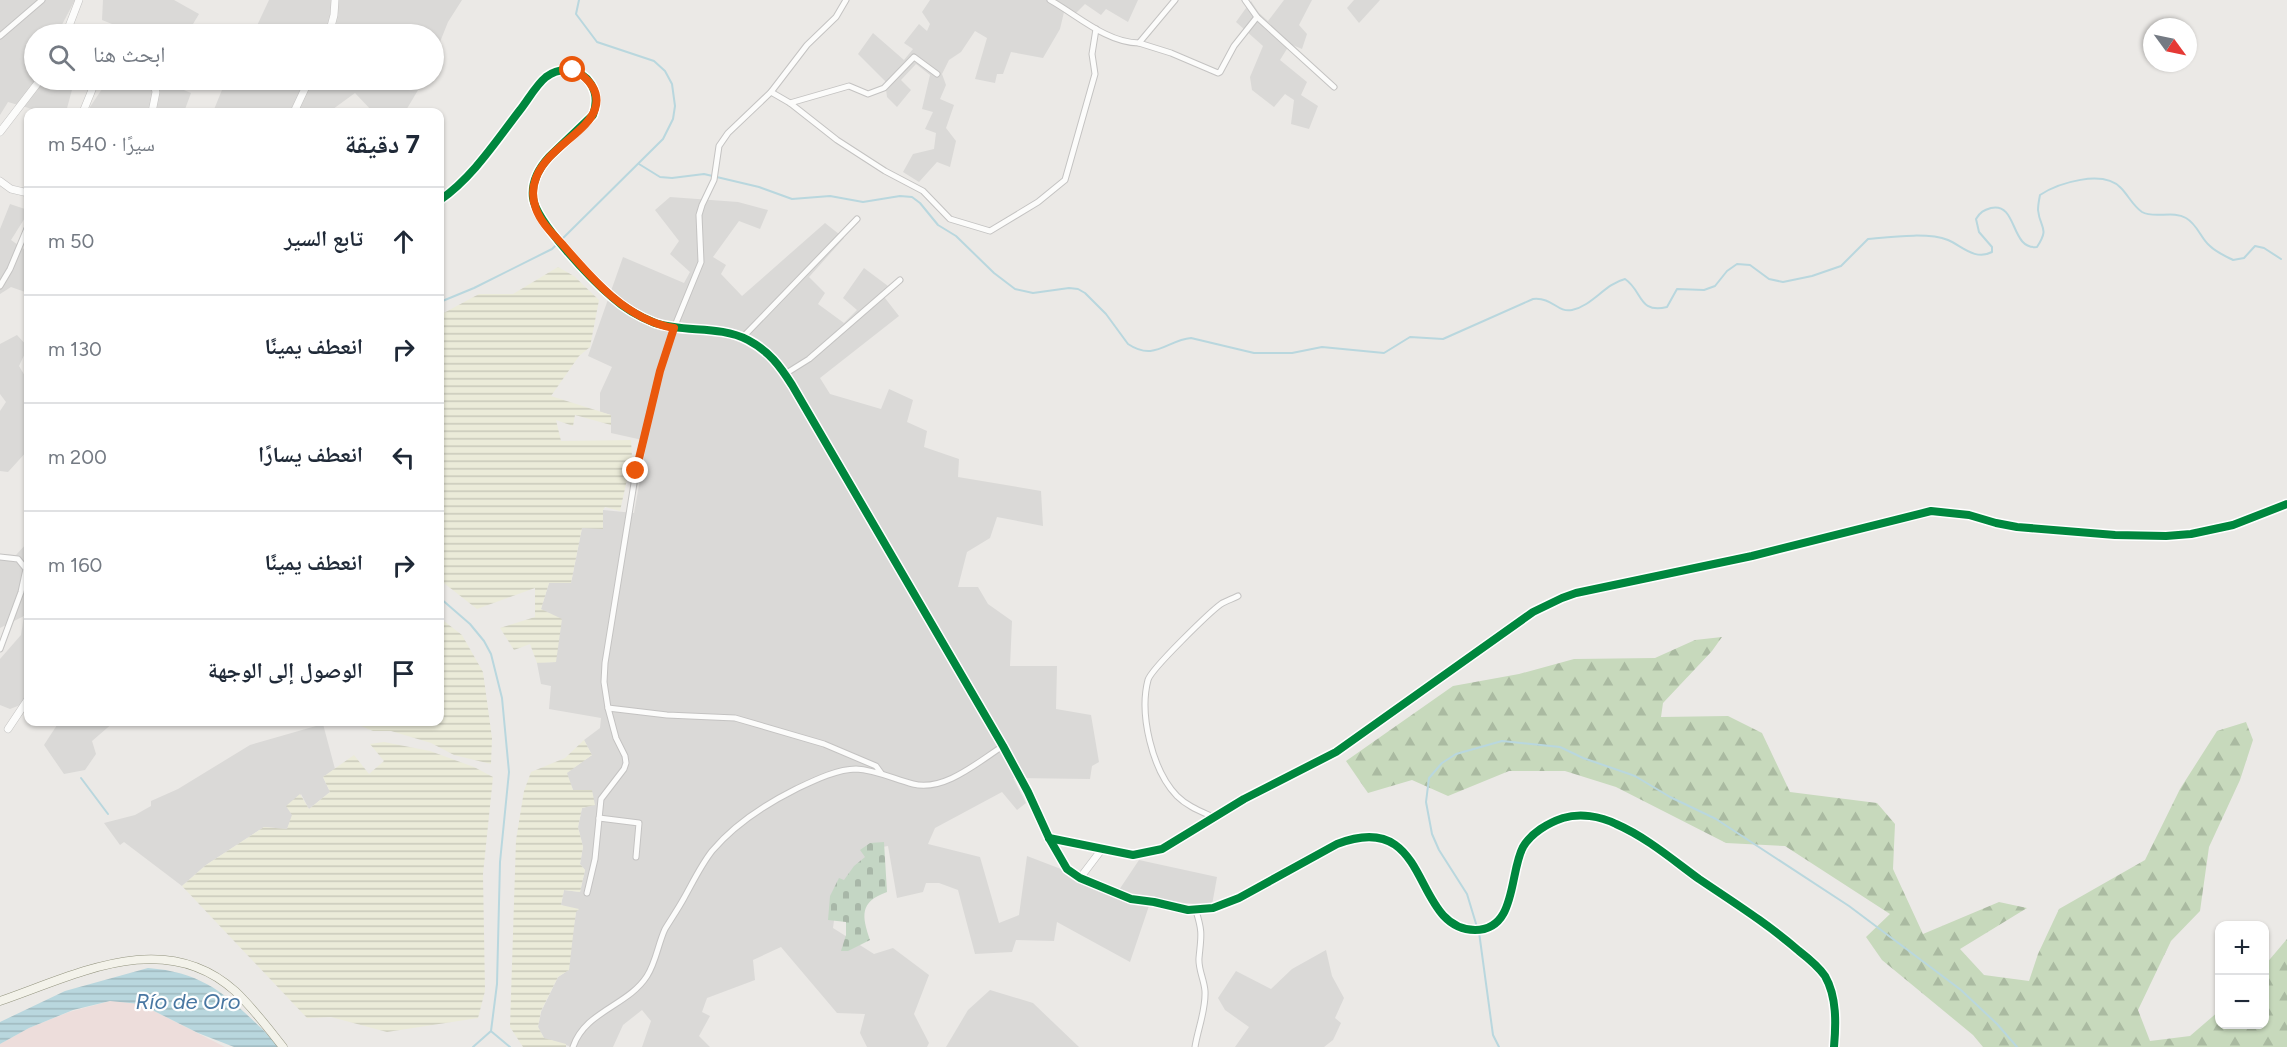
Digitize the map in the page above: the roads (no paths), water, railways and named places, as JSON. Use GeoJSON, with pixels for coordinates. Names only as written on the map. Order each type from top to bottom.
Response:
{"type":"FeatureCollection","features":[{"type":"Feature","properties":{"kind":"main road"},"geometry":{"type":"LineString","coordinates":[[0,1001],[114,962],[151,958],[179,962],[207,972],[234,991],[284,1047]]}},
{"type":"Feature","properties":{"kind":"street"},"geometry":{"type":"LineString","coordinates":[[0,36],[42,0]]}},
{"type":"Feature","properties":{"kind":"street"},"geometry":{"type":"LineString","coordinates":[[70,24],[79,0]]}},
{"type":"Feature","properties":{"kind":"street"},"geometry":{"type":"LineString","coordinates":[[332,24],[335,0]]}},
{"type":"Feature","properties":{"kind":"street"},"geometry":{"type":"LineString","coordinates":[[587,893],[595,859],[601,799],[626,763],[626,756],[616,738],[604,682],[605,663],[636,471],[660,371],[674,328],[701,262],[699,215],[714,180],[722,139],[771,92],[807,45],[836,16],[846,0]]}},
{"type":"Feature","properties":{"kind":"street"},"geometry":{"type":"LineString","coordinates":[[1050,0],[1096,29],[1129,43],[1139,43],[1171,53],[1218,73],[1239,39],[1257,17]]}},
{"type":"Feature","properties":{"kind":"street"},"geometry":{"type":"LineString","coordinates":[[1139,43],[1174,0]]}},
{"type":"Feature","properties":{"kind":"street"},"geometry":{"type":"LineString","coordinates":[[1245,0],[1257,17],[1334,87]]}},
{"type":"Feature","properties":{"kind":"street"},"geometry":{"type":"LineString","coordinates":[[771,92],[790,103],[837,140],[885,171],[923,191],[950,219],[990,231],[1038,202],[1065,180],[1095,74],[1092,54],[1096,29]]}},
{"type":"Feature","properties":{"kind":"street"},"geometry":{"type":"LineString","coordinates":[[790,103],[849,86],[868,94],[884,88],[914,57],[937,74]]}},
{"type":"Feature","properties":{"kind":"street"},"geometry":{"type":"LineString","coordinates":[[444,196],[479,163],[545,78],[563,70],[573,70],[582,74],[593,88],[596,107],[588,121],[543,164],[533,188],[535,208],[550,231],[612,298],[652,322],[674,328],[724,331],[742,338],[773,358],[785,374],[1002,746],[1067,869],[1080,878],[1131,899],[1196,911],[1230,902],[1337,844],[1362,837],[1384,840],[1400,848],[1414,864],[1440,912],[1459,926],[1475,930],[1493,925],[1504,913],[1518,858],[1532,835],[1552,822],[1572,816],[1593,817],[1614,823],[1640,838],[1768,927],[1815,965],[1826,978],[1833,1000],[1834,1047]]}},
{"type":"Feature","properties":{"kind":"street"},"geometry":{"type":"LineString","coordinates":[[0,132],[32,90]]}},
{"type":"Feature","properties":{"kind":"street"},"geometry":{"type":"LineString","coordinates":[[85,108],[92,90]]}},
{"type":"Feature","properties":{"kind":"street"},"geometry":{"type":"LineString","coordinates":[[153,108],[155,90]]}},
{"type":"Feature","properties":{"kind":"street"},"geometry":{"type":"LineString","coordinates":[[296,108],[304,90]]}},
{"type":"Feature","properties":{"kind":"street"},"geometry":{"type":"LineString","coordinates":[[0,181],[11,189],[24,192]]}},
{"type":"Feature","properties":{"kind":"street"},"geometry":{"type":"LineString","coordinates":[[742,338],[857,219]]}},
{"type":"Feature","properties":{"kind":"street"},"geometry":{"type":"LineString","coordinates":[[0,286],[24,236]]}},
{"type":"Feature","properties":{"kind":"street"},"geometry":{"type":"LineString","coordinates":[[785,374],[808,359],[900,280]]}},
{"type":"Feature","properties":{"kind":"street"},"geometry":{"type":"LineString","coordinates":[[1049,838],[1133,855],[1154,852],[1213,817],[1336,752],[1533,612],[1576,593],[1752,556],[1930,511],[1969,515],[1996,524],[2017,527],[2115,535],[2166,536],[2191,534],[2233,525],[2287,504]]}},
{"type":"Feature","properties":{"kind":"street"},"geometry":{"type":"LineString","coordinates":[[0,557],[18,559],[24,566]]}},
{"type":"Feature","properties":{"kind":"street"},"geometry":{"type":"LineString","coordinates":[[0,649],[24,578]]}},
{"type":"Feature","properties":{"kind":"street"},"geometry":{"type":"LineString","coordinates":[[1213,817],[1179,798],[1171,789],[1153,753],[1147,726],[1147,692],[1149,677],[1186,636],[1221,604],[1238,596]]}},
{"type":"Feature","properties":{"kind":"street"},"geometry":{"type":"LineString","coordinates":[[4,727],[24,704]]}},
{"type":"Feature","properties":{"kind":"street"},"geometry":{"type":"LineString","coordinates":[[608,708],[667,716],[735,718],[824,744],[876,766],[881,773]]}},
{"type":"Feature","properties":{"kind":"street"},"geometry":{"type":"LineString","coordinates":[[573,1047],[578,1035],[590,1021],[635,990],[646,978],[667,926],[706,859],[728,835],[776,798],[810,783],[852,769],[881,773],[913,784],[929,786],[964,771],[1002,746]]}},
{"type":"Feature","properties":{"kind":"street"},"geometry":{"type":"LineString","coordinates":[[599,818],[639,823],[636,856]]}},
{"type":"Feature","properties":{"kind":"street"},"geometry":{"type":"LineString","coordinates":[[1080,878],[1101,849]]}},
{"type":"Feature","properties":{"kind":"street"},"geometry":{"type":"LineString","coordinates":[[1195,1047],[1205,997],[1199,958],[1202,939],[1196,911]]}},
{"type":"Feature","properties":{"kind":"water","name":"Río de Oro"},"geometry":{"type":"Polygon","coordinates":[[[148,968],[171,971],[207,984],[236,1005],[281,1047],[234,1047],[198,1033],[140,1004],[110,1001],[73,1010],[29,1028],[0,1044],[0,1022],[65,991],[148,968]]]}},
{"type":"Feature","properties":{"kind":"waterway"},"geometry":{"type":"LineString","coordinates":[[444,300],[552,249],[663,139],[673,119],[675,106],[672,84],[665,71],[654,61],[597,42],[576,14],[579,0]]}},
{"type":"Feature","properties":{"kind":"waterway"},"geometry":{"type":"LineString","coordinates":[[639,164],[660,177],[672,178],[704,174],[759,187],[792,199],[830,196],[863,202],[900,196],[912,197],[938,225],[956,236],[994,273],[1015,289],[1033,293],[1078,289],[1106,314],[1128,344],[1146,351],[1153,351],[1191,338],[1254,353],[1292,353],[1322,347],[1384,353],[1410,337],[1443,339],[1533,299],[1545,300],[1567,310],[1579,308],[1611,285],[1625,279],[1646,304],[1658,308],[1667,307],[1677,289],[1704,290],[1715,286],[1727,271],[1737,264],[1750,265],[1769,279],[1783,282],[1812,276],[1841,266],[1868,239],[1930,236],[1948,240],[1974,254],[1986,254],[1992,252],[1992,247],[1979,232],[1976,219],[1982,212],[1991,208],[2000,208],[2006,212],[2022,241],[2028,246],[2037,247],[2044,232],[2038,210],[2040,195],[2058,186],[2092,179],[2113,182],[2142,212],[2186,218],[2194,224],[2212,248],[2233,260],[2244,258],[2255,246],[2264,248],[2281,259]]}},
{"type":"Feature","properties":{"kind":"waterway"},"geometry":{"type":"LineString","coordinates":[[444,601],[470,624],[491,654],[502,698],[509,772],[500,862],[497,984],[491,1031],[473,1047]]}},
{"type":"Feature","properties":{"kind":"waterway"},"geometry":{"type":"LineString","coordinates":[[1477,927],[1467,894],[1439,850],[1432,834],[1426,802],[1429,778],[1442,763],[1456,754],[1502,741],[1560,747],[1583,758],[1635,776],[1670,797],[1716,819],[1849,906],[1961,990],[1997,1024],[2017,1047]]}},
{"type":"Feature","properties":{"kind":"waterway"},"geometry":{"type":"LineString","coordinates":[[81,778],[108,814]]}},
{"type":"Feature","properties":{"kind":"waterway"},"geometry":{"type":"LineString","coordinates":[[1479,932],[1493,1035],[1499,1047]]}},
{"type":"Feature","properties":{"kind":"waterway"},"geometry":{"type":"LineString","coordinates":[[492,1032],[510,1047]]}}]}
